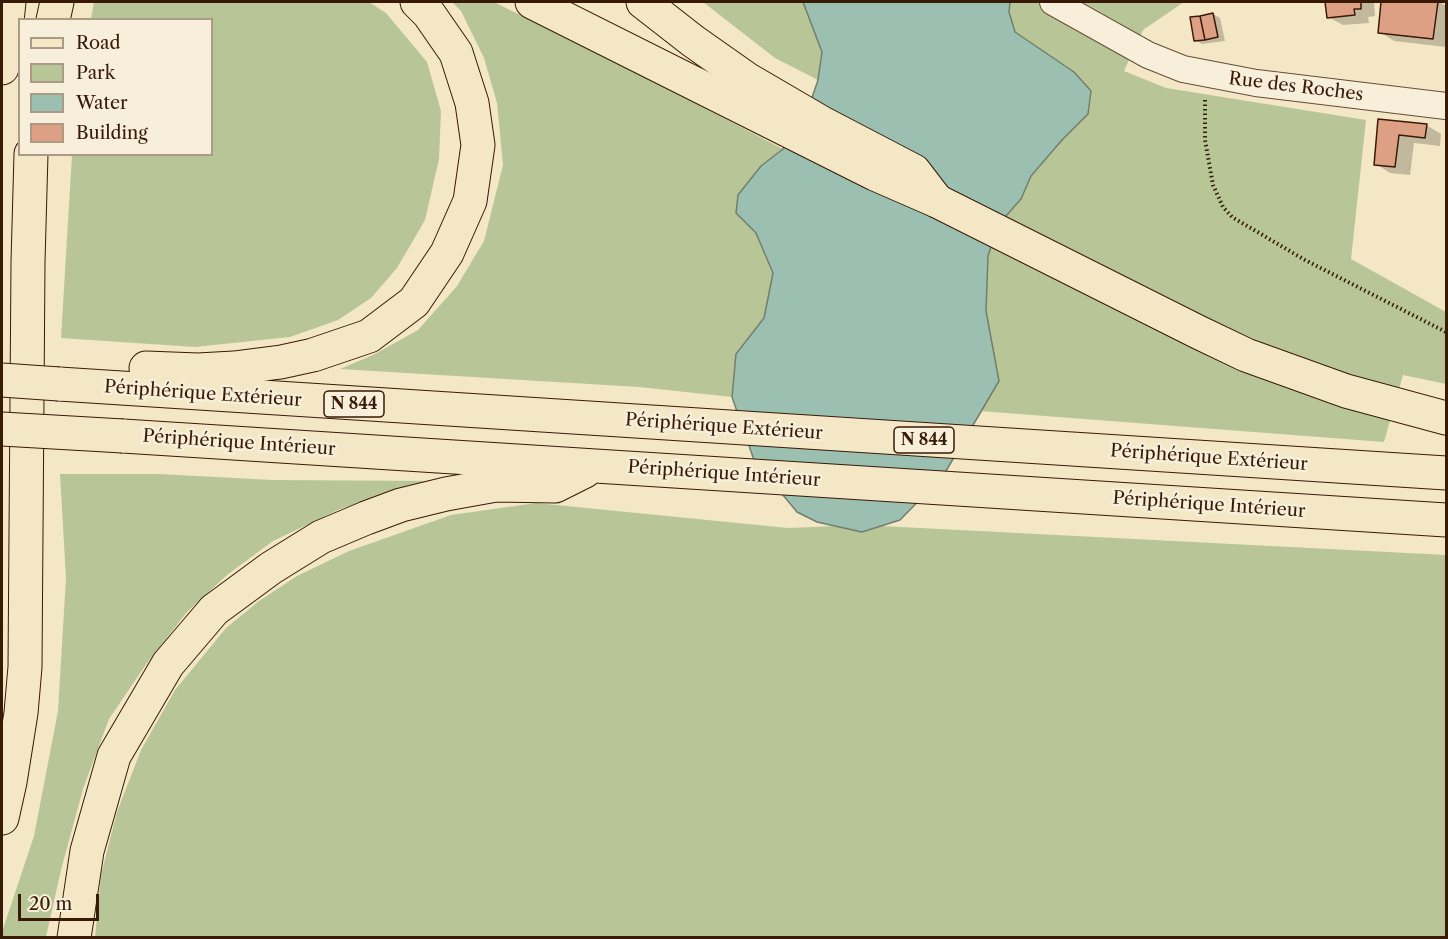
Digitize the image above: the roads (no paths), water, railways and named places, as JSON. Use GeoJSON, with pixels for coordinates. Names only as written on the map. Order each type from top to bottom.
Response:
{"type":"FeatureCollection","features":[{"type":"Feature","properties":{"kind":"main road"},"geometry":{"type":"LineString","coordinates":[[2,68],[9,2]]}},
{"type":"Feature","properties":{"kind":"main road"},"geometry":{"type":"LineString","coordinates":[[53,18],[57,2]]}},
{"type":"Feature","properties":{"kind":"main road"},"geometry":{"type":"LineString","coordinates":[[59,384],[94,366],[198,370],[281,362],[313,355],[369,336],[414,302],[447,253],[470,201],[478,145],[472,103],[456,53],[429,14],[417,2]]}},
{"type":"Feature","properties":{"kind":"main road"},"geometry":{"type":"LineString","coordinates":[[532,2],[759,101],[824,124],[914,171],[937,201],[1246,355],[1346,391],[1446,418]]}},
{"type":"Feature","properties":{"kind":"main road"},"geometry":{"type":"LineString","coordinates":[[643,2],[693,41],[759,101]]}},
{"type":"Feature","properties":{"kind":"main road"},"geometry":{"type":"LineString","coordinates":[[2,818],[21,713],[25,668],[31,156]]}},
{"type":"Feature","properties":{"kind":"main road","name":"Périphérique Extérieur"},"geometry":{"type":"LineString","coordinates":[[2,380],[1446,472]]}},
{"type":"Feature","properties":{"kind":"main road","name":"Périphérique Intérieur"},"geometry":{"type":"LineString","coordinates":[[2,429],[1446,520]]}},
{"type":"Feature","properties":{"kind":"main road"},"geometry":{"type":"LineString","coordinates":[[74,938],[87,851],[114,756],[168,664],[213,610],[271,568],[321,537],[366,518],[401,505],[496,485],[555,486],[596,466]]}},
{"type":"Feature","properties":{"kind":"street","name":"Rue des Roches"},"geometry":{"type":"LineString","coordinates":[[1053,2],[1148,56],[1183,69],[1210,76],[1446,106]]}},
{"type":"Feature","properties":{"kind":"water"},"geometry":{"type":"Polygon","coordinates":[[[803,2],[1010,2],[1009,12],[1015,32],[1074,72],[1091,91],[1088,114],[1031,176],[1021,199],[998,225],[988,256],[986,311],[999,381],[943,476],[900,520],[862,532],[817,522],[797,512],[754,460],[732,397],[736,354],[764,318],[773,273],[756,233],[736,213],[738,195],[761,166],[783,149],[805,118],[818,80],[822,52],[803,2]]]}}]}
